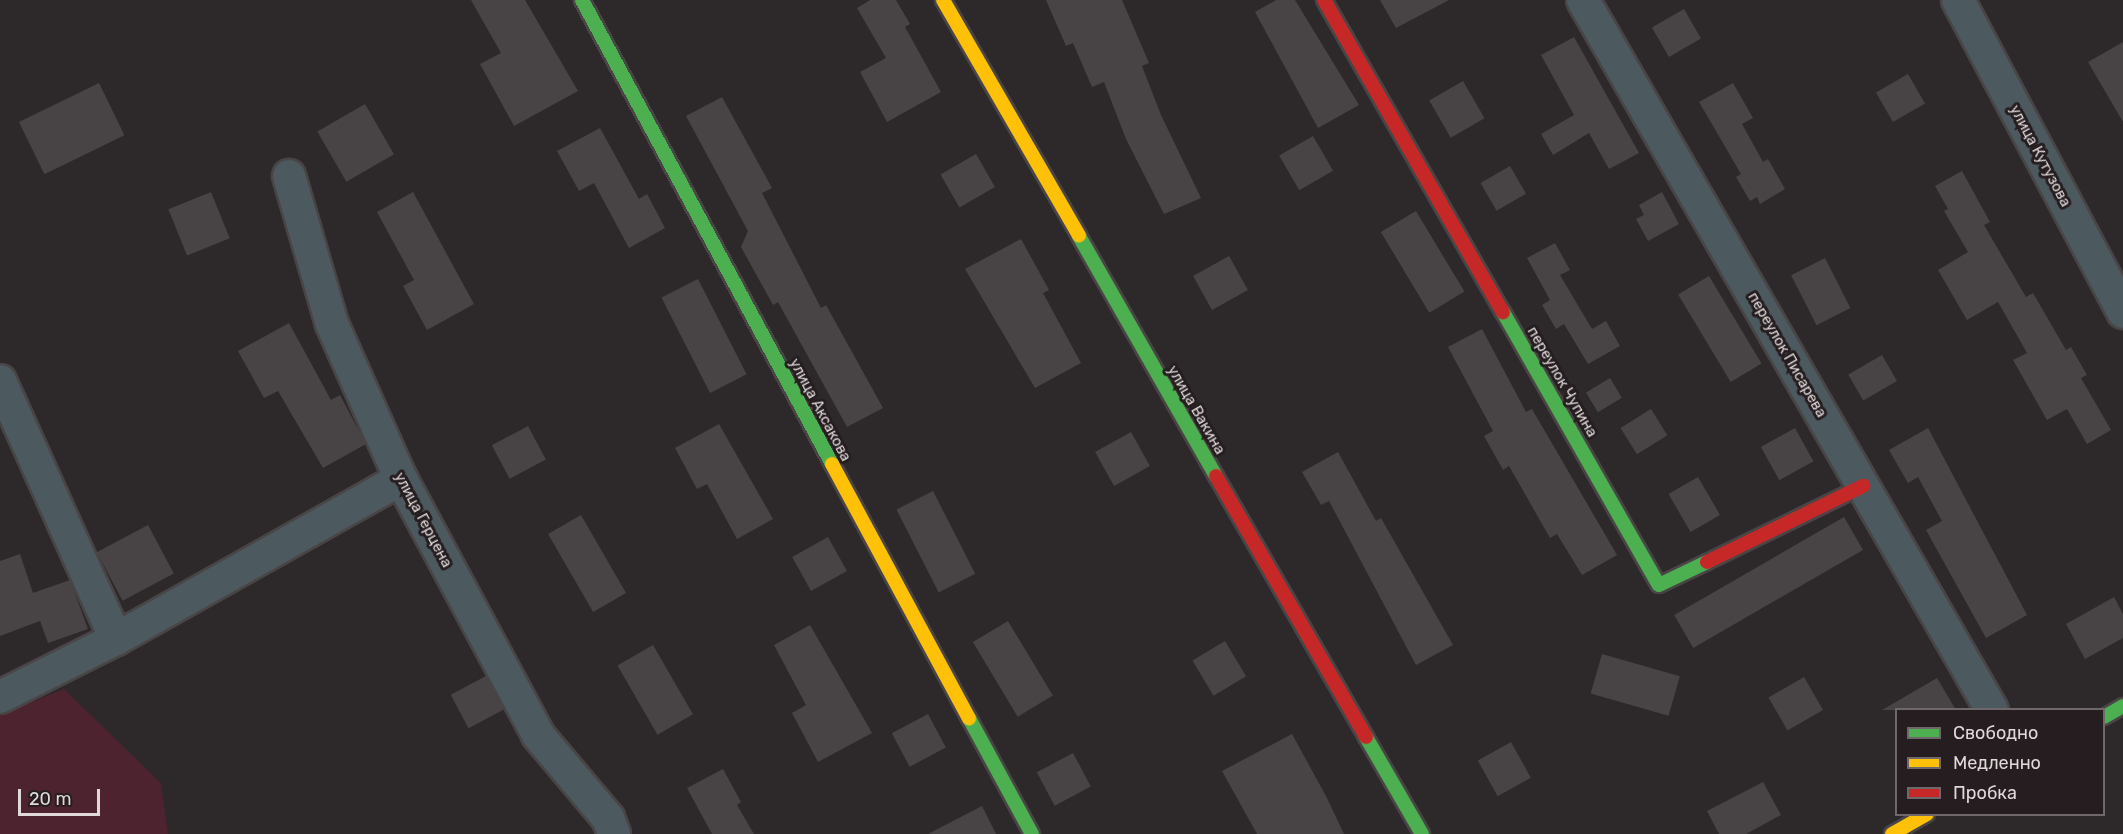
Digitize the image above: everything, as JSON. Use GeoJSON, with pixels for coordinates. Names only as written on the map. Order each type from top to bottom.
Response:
{"type":"FeatureCollection","features":[{"type":"Feature","properties":{"kind":"street","name":"улица Аксакова"},"geometry":{"type":"LineString","coordinates":[[582,0],[1032,834]]}},
{"type":"Feature","properties":{"kind":"street","name":"улица Вакина"},"geometry":{"type":"LineString","coordinates":[[943,0],[1422,834]]}},
{"type":"Feature","properties":{"kind":"street","name":"переулок Чупина"},"geometry":{"type":"LineString","coordinates":[[1324,0],[1659,585],[1863,486]]}},
{"type":"Feature","properties":{"kind":"street","name":"переулок Писарева"},"geometry":{"type":"LineString","coordinates":[[1583,0],[1991,708]]}},
{"type":"Feature","properties":{"kind":"street","name":"улица Кутузова"},"geometry":{"type":"LineString","coordinates":[[1958,0],[2123,312]]}},
{"type":"Feature","properties":{"kind":"street","name":"улица Герцена"},"geometry":{"type":"LineString","coordinates":[[289,176],[332,324],[401,479],[538,735],[608,818],[614,834]]}},
{"type":"Feature","properties":{"kind":"street"},"geometry":{"type":"LineString","coordinates":[[0,381],[116,639]]}},
{"type":"Feature","properties":{"kind":"street"},"geometry":{"type":"LineString","coordinates":[[0,697],[116,639],[401,479]]}},
{"type":"Feature","properties":{"kind":"street"},"geometry":{"type":"LineString","coordinates":[[2105,716],[2123,706]]}},
{"type":"Feature","properties":{"kind":"street"},"geometry":{"type":"LineString","coordinates":[[1892,834],[1924,816]]}},
{"type":"Feature","properties":{"kind":"shaded area"},"geometry":{"type":"Polygon","coordinates":[[[64,689],[161,783],[168,834],[0,834],[0,715],[64,689]]]}},
{"type":"Feature","properties":{"kind":"building"},"geometry":{"type":"Polygon","coordinates":[[[471,0],[525,0],[578,91],[514,126],[480,64],[501,53],[471,0]]]}},
{"type":"Feature","properties":{"kind":"building"},"geometry":{"type":"Polygon","coordinates":[[[870,0],[896,0],[910,24],[905,27],[941,92],[887,122],[860,72],[886,58],[857,8],[870,0]]]}},
{"type":"Feature","properties":{"kind":"building"},"geometry":{"type":"Polygon","coordinates":[[[1046,0],[1122,0],[1149,63],[1142,66],[1161,115],[1201,198],[1164,214],[1126,139],[1104,82],[1092,87],[1073,43],[1066,46],[1046,0]]]}},
{"type":"Feature","properties":{"kind":"building"},"geometry":{"type":"Polygon","coordinates":[[[1276,0],[1295,0],[1359,105],[1318,128],[1255,12],[1276,0]]]}},
{"type":"Feature","properties":{"kind":"building"},"geometry":{"type":"Polygon","coordinates":[[[1380,0],[1449,0],[1396,28],[1380,0]]]}},
{"type":"Feature","properties":{"kind":"building"},"geometry":{"type":"Polygon","coordinates":[[[1684,9],[1701,38],[1669,57],[1652,28],[1684,9]]]}},
{"type":"Feature","properties":{"kind":"building"},"geometry":{"type":"Polygon","coordinates":[[[1574,37],[1639,153],[1609,169],[1589,133],[1553,155],[1541,134],[1574,115],[1541,55],[1574,37]]]}},
{"type":"Feature","properties":{"kind":"building"},"geometry":{"type":"Polygon","coordinates":[[[2123,42],[2123,122],[2088,62],[2123,42]]]}},
{"type":"Feature","properties":{"kind":"building"},"geometry":{"type":"Polygon","coordinates":[[[1908,74],[1925,103],[1893,122],[1876,92],[1908,74]]]}},
{"type":"Feature","properties":{"kind":"building"},"geometry":{"type":"Polygon","coordinates":[[[1463,81],[1484,118],[1451,138],[1429,100],[1463,81]]]}},
{"type":"Feature","properties":{"kind":"building"},"geometry":{"type":"Polygon","coordinates":[[[99,83],[124,135],[44,174],[19,122],[99,83]]]}},
{"type":"Feature","properties":{"kind":"building"},"geometry":{"type":"Polygon","coordinates":[[[1733,83],[1753,118],[1742,124],[1763,162],[1768,159],[1785,189],[1760,204],[1757,197],[1750,201],[1736,177],[1741,174],[1699,102],[1733,83]]]}},
{"type":"Feature","properties":{"kind":"building"},"geometry":{"type":"Polygon","coordinates":[[[722,97],[772,188],[762,193],[821,308],[826,305],[883,408],[847,427],[778,302],[773,305],[741,247],[748,231],[686,116],[722,97]]]}},
{"type":"Feature","properties":{"kind":"building"},"geometry":{"type":"Polygon","coordinates":[[[365,104],[394,154],[346,182],[317,132],[365,104]]]}},
{"type":"Feature","properties":{"kind":"building"},"geometry":{"type":"Polygon","coordinates":[[[600,128],[639,199],[647,194],[665,228],[629,248],[594,183],[579,191],[557,151],[600,128]]]}},
{"type":"Feature","properties":{"kind":"building"},"geometry":{"type":"Polygon","coordinates":[[[1313,136],[1333,171],[1299,190],[1279,156],[1313,136]]]}},
{"type":"Feature","properties":{"kind":"building"},"geometry":{"type":"Polygon","coordinates":[[[976,154],[995,187],[959,207],[940,174],[976,154]]]}},
{"type":"Feature","properties":{"kind":"building"},"geometry":{"type":"Polygon","coordinates":[[[1510,166],[1526,194],[1497,211],[1481,183],[1510,166]]]}},
{"type":"Feature","properties":{"kind":"building"},"geometry":{"type":"Polygon","coordinates":[[[1962,171],[1990,222],[1984,225],[2026,297],[2033,293],[2066,350],[2071,347],[2087,375],[2081,378],[2111,430],[2087,444],[2067,409],[2047,420],[2013,360],[2027,353],[1998,302],[1967,320],[1938,270],[1968,252],[1944,211],[1948,209],[1935,186],[1962,171]]]}},
{"type":"Feature","properties":{"kind":"building"},"geometry":{"type":"Polygon","coordinates":[[[211,192],[230,238],[187,256],[168,209],[211,192]]]}},
{"type":"Feature","properties":{"kind":"building"},"geometry":{"type":"Polygon","coordinates":[[[413,192],[474,304],[427,330],[403,286],[414,280],[377,212],[413,192]]]}},
{"type":"Feature","properties":{"kind":"building"},"geometry":{"type":"Polygon","coordinates":[[[1662,192],[1679,224],[1648,241],[1636,219],[1644,215],[1639,205],[1662,192]]]}},
{"type":"Feature","properties":{"kind":"building"},"geometry":{"type":"Polygon","coordinates":[[[1416,211],[1464,292],[1429,313],[1381,232],[1416,211]]]}},
{"type":"Feature","properties":{"kind":"building"},"geometry":{"type":"Polygon","coordinates":[[[1021,239],[1049,290],[1043,293],[1081,363],[1035,388],[965,269],[1021,239]]]}},
{"type":"Feature","properties":{"kind":"building"},"geometry":{"type":"Polygon","coordinates":[[[1555,243],[1570,270],[1560,275],[1592,329],[1606,321],[1620,346],[1588,364],[1564,324],[1556,329],[1542,305],[1550,300],[1527,258],[1555,243]]]}},
{"type":"Feature","properties":{"kind":"building"},"geometry":{"type":"Polygon","coordinates":[[[1229,256],[1248,290],[1212,310],[1193,276],[1229,256]]]}},
{"type":"Feature","properties":{"kind":"building"},"geometry":{"type":"Polygon","coordinates":[[[1825,258],[1850,308],[1817,325],[1791,275],[1825,258]]]}},
{"type":"Feature","properties":{"kind":"building"},"geometry":{"type":"Polygon","coordinates":[[[1709,276],[1762,363],[1731,382],[1678,295],[1709,276]]]}},
{"type":"Feature","properties":{"kind":"building"},"geometry":{"type":"Polygon","coordinates":[[[698,279],[747,374],[710,393],[661,298],[698,279]]]}},
{"type":"Feature","properties":{"kind":"building"},"geometry":{"type":"Polygon","coordinates":[[[289,323],[331,400],[340,395],[366,444],[323,468],[278,391],[264,398],[238,351],[289,323]]]}},
{"type":"Feature","properties":{"kind":"building"},"geometry":{"type":"Polygon","coordinates":[[[1482,329],[1526,412],[1532,409],[1617,555],[1582,575],[1557,534],[1550,538],[1509,466],[1503,470],[1484,436],[1493,431],[1448,347],[1482,329]]]}},
{"type":"Feature","properties":{"kind":"building"},"geometry":{"type":"Polygon","coordinates":[[[1882,355],[1897,381],[1863,400],[1848,374],[1882,355]]]}},
{"type":"Feature","properties":{"kind":"building"},"geometry":{"type":"Polygon","coordinates":[[[1610,378],[1622,398],[1598,412],[1586,392],[1610,378]]]}},
{"type":"Feature","properties":{"kind":"building"},"geometry":{"type":"Polygon","coordinates":[[[1651,409],[1667,435],[1637,454],[1620,428],[1651,409]]]}},
{"type":"Feature","properties":{"kind":"building"},"geometry":{"type":"Polygon","coordinates":[[[719,424],[773,519],[737,539],[707,484],[697,489],[675,448],[719,424]]]}},
{"type":"Feature","properties":{"kind":"building"},"geometry":{"type":"Polygon","coordinates":[[[528,426],[546,460],[510,479],[492,445],[528,426]]]}},
{"type":"Feature","properties":{"kind":"building"},"geometry":{"type":"Polygon","coordinates":[[[1795,428],[1813,461],[1779,480],[1761,447],[1795,428]]]}},
{"type":"Feature","properties":{"kind":"building"},"geometry":{"type":"Polygon","coordinates":[[[1928,428],[2027,615],[1986,638],[1926,530],[1942,521],[1918,477],[1908,483],[1889,450],[1928,428]]]}},
{"type":"Feature","properties":{"kind":"building"},"geometry":{"type":"Polygon","coordinates":[[[1131,432],[1150,466],[1114,486],[1095,452],[1131,432]]]}},
{"type":"Feature","properties":{"kind":"building"},"geometry":{"type":"Polygon","coordinates":[[[1338,452],[1376,521],[1381,518],[1453,645],[1416,665],[1329,501],[1321,505],[1302,472],[1338,452]]]}},
{"type":"Feature","properties":{"kind":"building"},"geometry":{"type":"Polygon","coordinates":[[[1698,477],[1720,515],[1691,532],[1669,494],[1698,477]]]}},
{"type":"Feature","properties":{"kind":"building"},"geometry":{"type":"Polygon","coordinates":[[[933,491],[975,574],[939,592],[896,510],[933,491]]]}},
{"type":"Feature","properties":{"kind":"building"},"geometry":{"type":"Polygon","coordinates":[[[581,515],[626,593],[593,612],[548,534],[581,515]]]}},
{"type":"Feature","properties":{"kind":"building"},"geometry":{"type":"Polygon","coordinates":[[[1844,517],[1863,550],[1693,648],[1674,615],[1844,517]]]}},
{"type":"Feature","properties":{"kind":"building"},"geometry":{"type":"Polygon","coordinates":[[[148,525],[174,574],[123,601],[97,552],[148,525]]]}},
{"type":"Feature","properties":{"kind":"building"},"geometry":{"type":"Polygon","coordinates":[[[828,537],[847,571],[811,591],[792,557],[828,537]]]}},
{"type":"Feature","properties":{"kind":"building"},"geometry":{"type":"Polygon","coordinates":[[[20,554],[33,593],[70,580],[88,629],[48,643],[40,621],[0,636],[0,561],[20,554]]]}},
{"type":"Feature","properties":{"kind":"building"},"geometry":{"type":"Polygon","coordinates":[[[2114,597],[2123,614],[2123,638],[2085,659],[2066,624],[2114,597]]]}},
{"type":"Feature","properties":{"kind":"building"},"geometry":{"type":"Polygon","coordinates":[[[1008,621],[1053,696],[1018,717],[973,642],[1008,621]]]}},
{"type":"Feature","properties":{"kind":"building"},"geometry":{"type":"Polygon","coordinates":[[[810,625],[872,733],[818,762],[792,713],[806,705],[774,645],[810,625]]]}},
{"type":"Feature","properties":{"kind":"building"},"geometry":{"type":"Polygon","coordinates":[[[1225,641],[1246,676],[1214,696],[1192,661],[1225,641]]]}},
{"type":"Feature","properties":{"kind":"building"},"geometry":{"type":"Polygon","coordinates":[[[653,645],[693,714],[657,735],[617,666],[653,645]]]}},
{"type":"Feature","properties":{"kind":"building"},"geometry":{"type":"Polygon","coordinates":[[[1602,654],[1680,676],[1669,716],[1591,693],[1602,654]]]}},
{"type":"Feature","properties":{"kind":"building"},"geometry":{"type":"Polygon","coordinates":[[[486,676],[504,710],[469,728],[451,695],[486,676]]]}},
{"type":"Feature","properties":{"kind":"building"},"geometry":{"type":"Polygon","coordinates":[[[1804,677],[1823,710],[1787,730],[1768,698],[1804,677]]]}},
{"type":"Feature","properties":{"kind":"building"},"geometry":{"type":"Polygon","coordinates":[[[1937,678],[1955,708],[1895,708],[1895,710],[1882,710],[1937,678]]]}},
{"type":"Feature","properties":{"kind":"building"},"geometry":{"type":"Polygon","coordinates":[[[928,714],[946,748],[910,767],[892,733],[928,714]]]}},
{"type":"Feature","properties":{"kind":"building"},"geometry":{"type":"Polygon","coordinates":[[[1292,734],[1344,834],[1257,834],[1222,771],[1292,734]]]}},
{"type":"Feature","properties":{"kind":"building"},"geometry":{"type":"Polygon","coordinates":[[[1511,742],[1531,778],[1498,796],[1478,760],[1511,742]]]}},
{"type":"Feature","properties":{"kind":"building"},"geometry":{"type":"Polygon","coordinates":[[[1073,753],[1091,787],[1055,806],[1037,772],[1073,753]]]}},
{"type":"Feature","properties":{"kind":"building"},"geometry":{"type":"Polygon","coordinates":[[[723,769],[741,802],[737,805],[754,834],[712,834],[687,788],[723,769]]]}},
{"type":"Feature","properties":{"kind":"building"},"geometry":{"type":"Polygon","coordinates":[[[1763,782],[1781,815],[1746,834],[1719,834],[1707,811],[1763,782]]]}},
{"type":"Feature","properties":{"kind":"building"},"geometry":{"type":"Polygon","coordinates":[[[982,806],[996,834],[928,834],[982,806]]]}},
{"type":"Feature","properties":{"kind":"traffic: fast"},"geometry":{"type":"LineString","coordinates":[[582,0],[832,464]]}},
{"type":"Feature","properties":{"kind":"traffic: fast"},"geometry":{"type":"LineString","coordinates":[[1079,236],[1216,476]]}},
{"type":"Feature","properties":{"kind":"traffic: fast"},"geometry":{"type":"LineString","coordinates":[[1503,312],[1659,585],[1707,562]]}},
{"type":"Feature","properties":{"kind":"traffic: fast"},"geometry":{"type":"LineString","coordinates":[[2105,716],[2123,706]]}},
{"type":"Feature","properties":{"kind":"traffic: fast"},"geometry":{"type":"LineString","coordinates":[[969,718],[1032,834]]}},
{"type":"Feature","properties":{"kind":"traffic: fast"},"geometry":{"type":"LineString","coordinates":[[1366,737],[1422,834]]}},
{"type":"Feature","properties":{"kind":"traffic: slow"},"geometry":{"type":"LineString","coordinates":[[943,0],[1079,236]]}},
{"type":"Feature","properties":{"kind":"traffic: slow"},"geometry":{"type":"LineString","coordinates":[[832,464],[969,718]]}},
{"type":"Feature","properties":{"kind":"traffic: slow"},"geometry":{"type":"LineString","coordinates":[[1892,834],[1924,816]]}},
{"type":"Feature","properties":{"kind":"traffic: jam"},"geometry":{"type":"LineString","coordinates":[[1324,0],[1503,312]]}},
{"type":"Feature","properties":{"kind":"traffic: jam"},"geometry":{"type":"LineString","coordinates":[[1216,476],[1366,737]]}},
{"type":"Feature","properties":{"kind":"traffic: jam"},"geometry":{"type":"LineString","coordinates":[[1707,562],[1863,486]]}}]}
